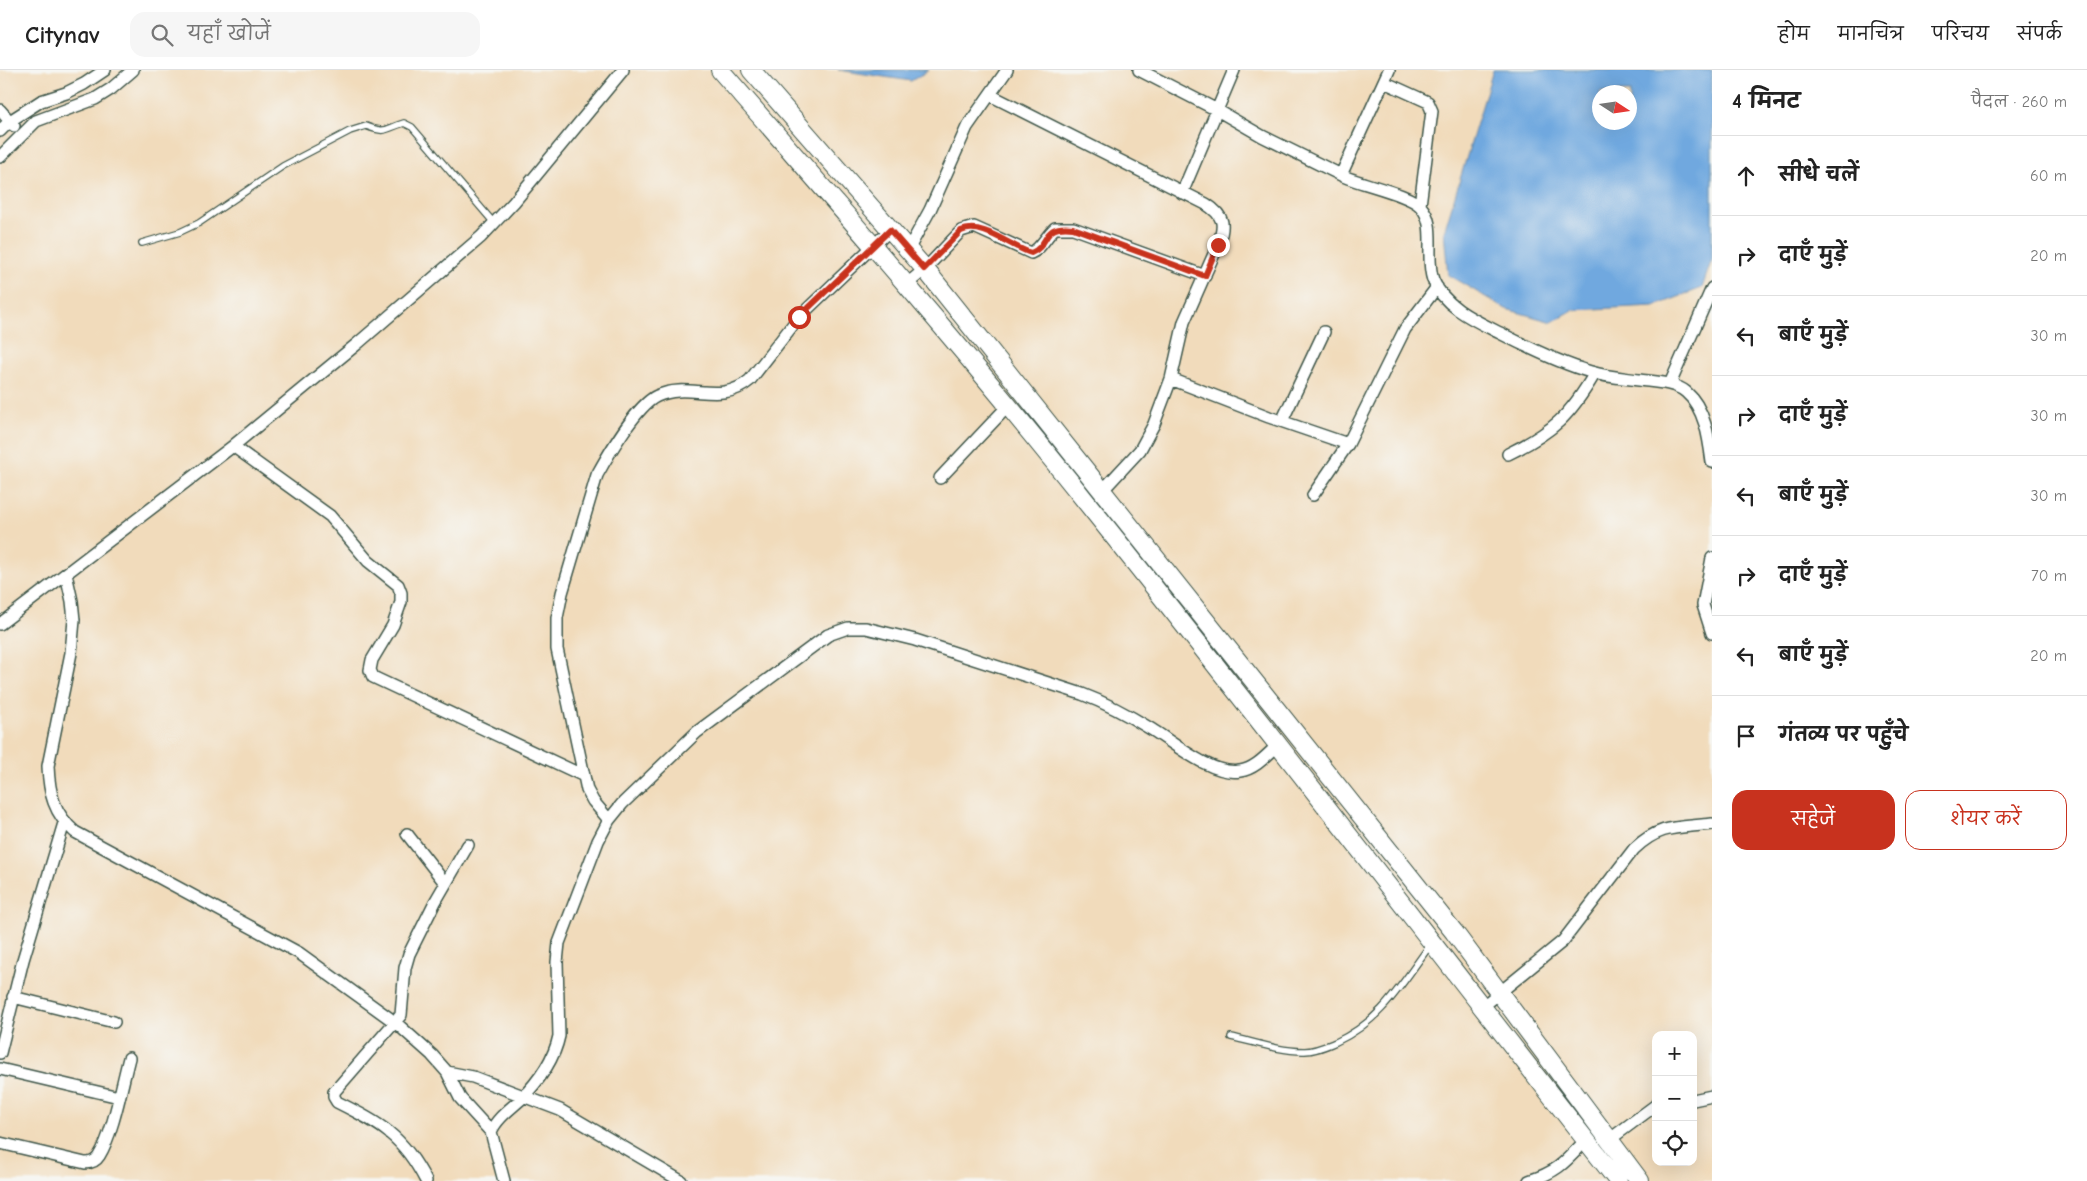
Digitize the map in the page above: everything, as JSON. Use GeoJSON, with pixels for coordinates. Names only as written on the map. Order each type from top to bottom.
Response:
{"type":"FeatureCollection","features":[{"type":"Feature","properties":{"kind":"main road"},"geometry":{"type":"LineString","coordinates":[[720,70],[874,245],[1091,507],[1618,1181]]}},
{"type":"Feature","properties":{"kind":"main road"},"geometry":{"type":"LineString","coordinates":[[751,70],[924,269],[1102,491],[1454,932],[1640,1181]]}},
{"type":"Feature","properties":{"kind":"main road"},"geometry":{"type":"LineString","coordinates":[[1374,867],[1391,854]]}},
{"type":"Feature","properties":{"kind":"street"},"geometry":{"type":"LineString","coordinates":[[0,131],[10,121],[42,100],[84,84],[105,70]]}},
{"type":"Feature","properties":{"kind":"street"},"geometry":{"type":"LineString","coordinates":[[0,157],[36,121],[95,99],[111,89],[133,70]]}},
{"type":"Feature","properties":{"kind":"street"},"geometry":{"type":"LineString","coordinates":[[0,624],[233,446],[357,344],[495,224],[623,70]]}},
{"type":"Feature","properties":{"kind":"street"},"geometry":{"type":"LineString","coordinates":[[908,250],[930,210],[968,127],[1007,70]]}},
{"type":"Feature","properties":{"kind":"street"},"geometry":{"type":"LineString","coordinates":[[1139,70],[1262,136],[1341,175],[1408,198],[1420,205],[1427,215],[1430,230],[1433,279],[1442,295],[1464,315],[1529,347],[1595,373],[1670,384],[1684,390],[1698,407],[1708,436],[1712,462]]}},
{"type":"Feature","properties":{"kind":"street"},"geometry":{"type":"LineString","coordinates":[[1182,193],[1234,70]]}},
{"type":"Feature","properties":{"kind":"street"},"geometry":{"type":"LineString","coordinates":[[1341,175],[1389,70]]}},
{"type":"Feature","properties":{"kind":"street"},"geometry":{"type":"LineString","coordinates":[[1384,82],[1428,102],[1431,106],[1432,111],[1420,205]]}},
{"type":"Feature","properties":{"kind":"street"},"geometry":{"type":"LineString","coordinates":[[990,95],[1213,209],[1217,212],[1222,222],[1222,232],[1184,322],[1172,380],[1147,439],[1102,491]]}},
{"type":"Feature","properties":{"kind":"street"},"geometry":{"type":"LineString","coordinates":[[54,97],[59,112]]}},
{"type":"Feature","properties":{"kind":"street"},"geometry":{"type":"LineString","coordinates":[[0,110],[22,135]]}},
{"type":"Feature","properties":{"kind":"street"},"geometry":{"type":"LineString","coordinates":[[906,285],[961,231],[968,228],[982,230],[1031,253],[1036,251],[1046,236],[1055,228],[1073,228],[1205,276]]}},
{"type":"Feature","properties":{"kind":"street"},"geometry":{"type":"LineString","coordinates":[[609,820],[593,801],[587,790],[558,649],[557,618],[591,491],[607,457],[636,415],[655,396],[680,390],[724,393],[742,387],[750,380],[799,317],[890,230]]}},
{"type":"Feature","properties":{"kind":"street"},"geometry":{"type":"LineString","coordinates":[[1313,495],[1348,444],[1405,329],[1437,287]]}},
{"type":"Feature","properties":{"kind":"street"},"geometry":{"type":"LineString","coordinates":[[1670,384],[1712,288]]}},
{"type":"Feature","properties":{"kind":"street"},"geometry":{"type":"LineString","coordinates":[[1282,421],[1324,332]]}},
{"type":"Feature","properties":{"kind":"street"},"geometry":{"type":"LineString","coordinates":[[1508,454],[1549,431],[1567,415],[1580,399],[1595,373]]}},
{"type":"Feature","properties":{"kind":"street"},"geometry":{"type":"LineString","coordinates":[[1172,380],[1348,444]]}},
{"type":"Feature","properties":{"kind":"street"},"geometry":{"type":"LineString","coordinates":[[940,478],[1007,407]]}},
{"type":"Feature","properties":{"kind":"street"},"geometry":{"type":"LineString","coordinates":[[233,446],[330,516],[368,561],[398,585],[401,593],[398,613],[372,660],[370,670],[373,677],[584,776]]}},
{"type":"Feature","properties":{"kind":"street"},"geometry":{"type":"LineString","coordinates":[[1712,558],[1703,605],[1712,632]]}},
{"type":"Feature","properties":{"kind":"street"},"geometry":{"type":"LineString","coordinates":[[66,574],[74,620],[71,653],[48,766],[53,804],[64,823],[75,832],[299,953],[396,1023],[432,1055],[447,1072],[460,1098],[491,1132],[504,1181]]}},
{"type":"Feature","properties":{"kind":"street"},"geometry":{"type":"LineString","coordinates":[[491,1132],[494,1126],[524,1096],[551,1060],[557,1047],[559,1036],[557,962],[559,943],[598,841],[609,820],[622,804],[697,732],[828,635],[848,628],[866,628],[915,640],[1098,700],[1150,728],[1212,767],[1228,772],[1252,767],[1278,745]]}},
{"type":"Feature","properties":{"kind":"street"},"geometry":{"type":"LineString","coordinates":[[0,1053],[13,997],[64,823]]}},
{"type":"Feature","properties":{"kind":"street"},"geometry":{"type":"LineString","coordinates":[[1482,1007],[1563,941],[1634,849],[1646,837],[1658,830],[1712,824]]}},
{"type":"Feature","properties":{"kind":"street"},"geometry":{"type":"LineString","coordinates":[[407,834],[445,883]]}},
{"type":"Feature","properties":{"kind":"street"},"geometry":{"type":"LineString","coordinates":[[426,1181],[415,1159],[404,1144],[380,1124],[337,1102],[334,1097],[336,1088],[396,1023],[402,1009],[405,968],[409,954],[445,883],[468,844]]}},
{"type":"Feature","properties":{"kind":"street"},"geometry":{"type":"LineString","coordinates":[[13,997],[114,1022]]}},
{"type":"Feature","properties":{"kind":"street"},"geometry":{"type":"LineString","coordinates":[[0,1143],[91,1163],[98,1158],[103,1147],[130,1058]]}},
{"type":"Feature","properties":{"kind":"street"},"geometry":{"type":"LineString","coordinates":[[0,1069],[118,1097]]}},
{"type":"Feature","properties":{"kind":"street"},"geometry":{"type":"LineString","coordinates":[[447,1072],[473,1077],[578,1119],[682,1181]]}},
{"type":"Feature","properties":{"kind":"street"},"geometry":{"type":"LineString","coordinates":[[1697,1099],[1712,1096]]}},
{"type":"Feature","properties":{"kind":"street"},"geometry":{"type":"LineString","coordinates":[[1608,1140],[1652,1108]]}},
{"type":"Feature","properties":{"kind":"street"},"geometry":{"type":"LineString","coordinates":[[1529,1181],[1545,1178],[1562,1165],[1586,1140]]}},
{"type":"Feature","properties":{"kind":"lane"},"geometry":{"type":"LineString","coordinates":[[142,243],[180,232],[199,223],[284,166],[350,131],[366,126],[379,132],[386,131],[404,123],[412,127],[495,224]]}},
{"type":"Feature","properties":{"kind":"lane"},"geometry":{"type":"LineString","coordinates":[[1231,1037],[1285,1050],[1305,1052],[1327,1046],[1355,1032],[1383,1009],[1433,942]]}},
{"type":"Feature","properties":{"kind":"water"},"geometry":{"type":"Polygon","coordinates":[[[838,70],[929,70],[911,81],[838,70]]]}},
{"type":"Feature","properties":{"kind":"water"},"geometry":{"type":"Polygon","coordinates":[[[1493,70],[1712,70],[1712,259],[1702,288],[1655,306],[1573,310],[1552,322],[1506,309],[1448,275],[1444,232],[1493,70]]]}},
{"type":"Feature","properties":{"kind":"route"},"geometry":{"type":"LineString","coordinates":[[799,317],[890,230],[924,269],[961,231],[974,227],[1031,253],[1036,251],[1046,236],[1055,228],[1073,228],[1205,276],[1218,245]]}}]}
